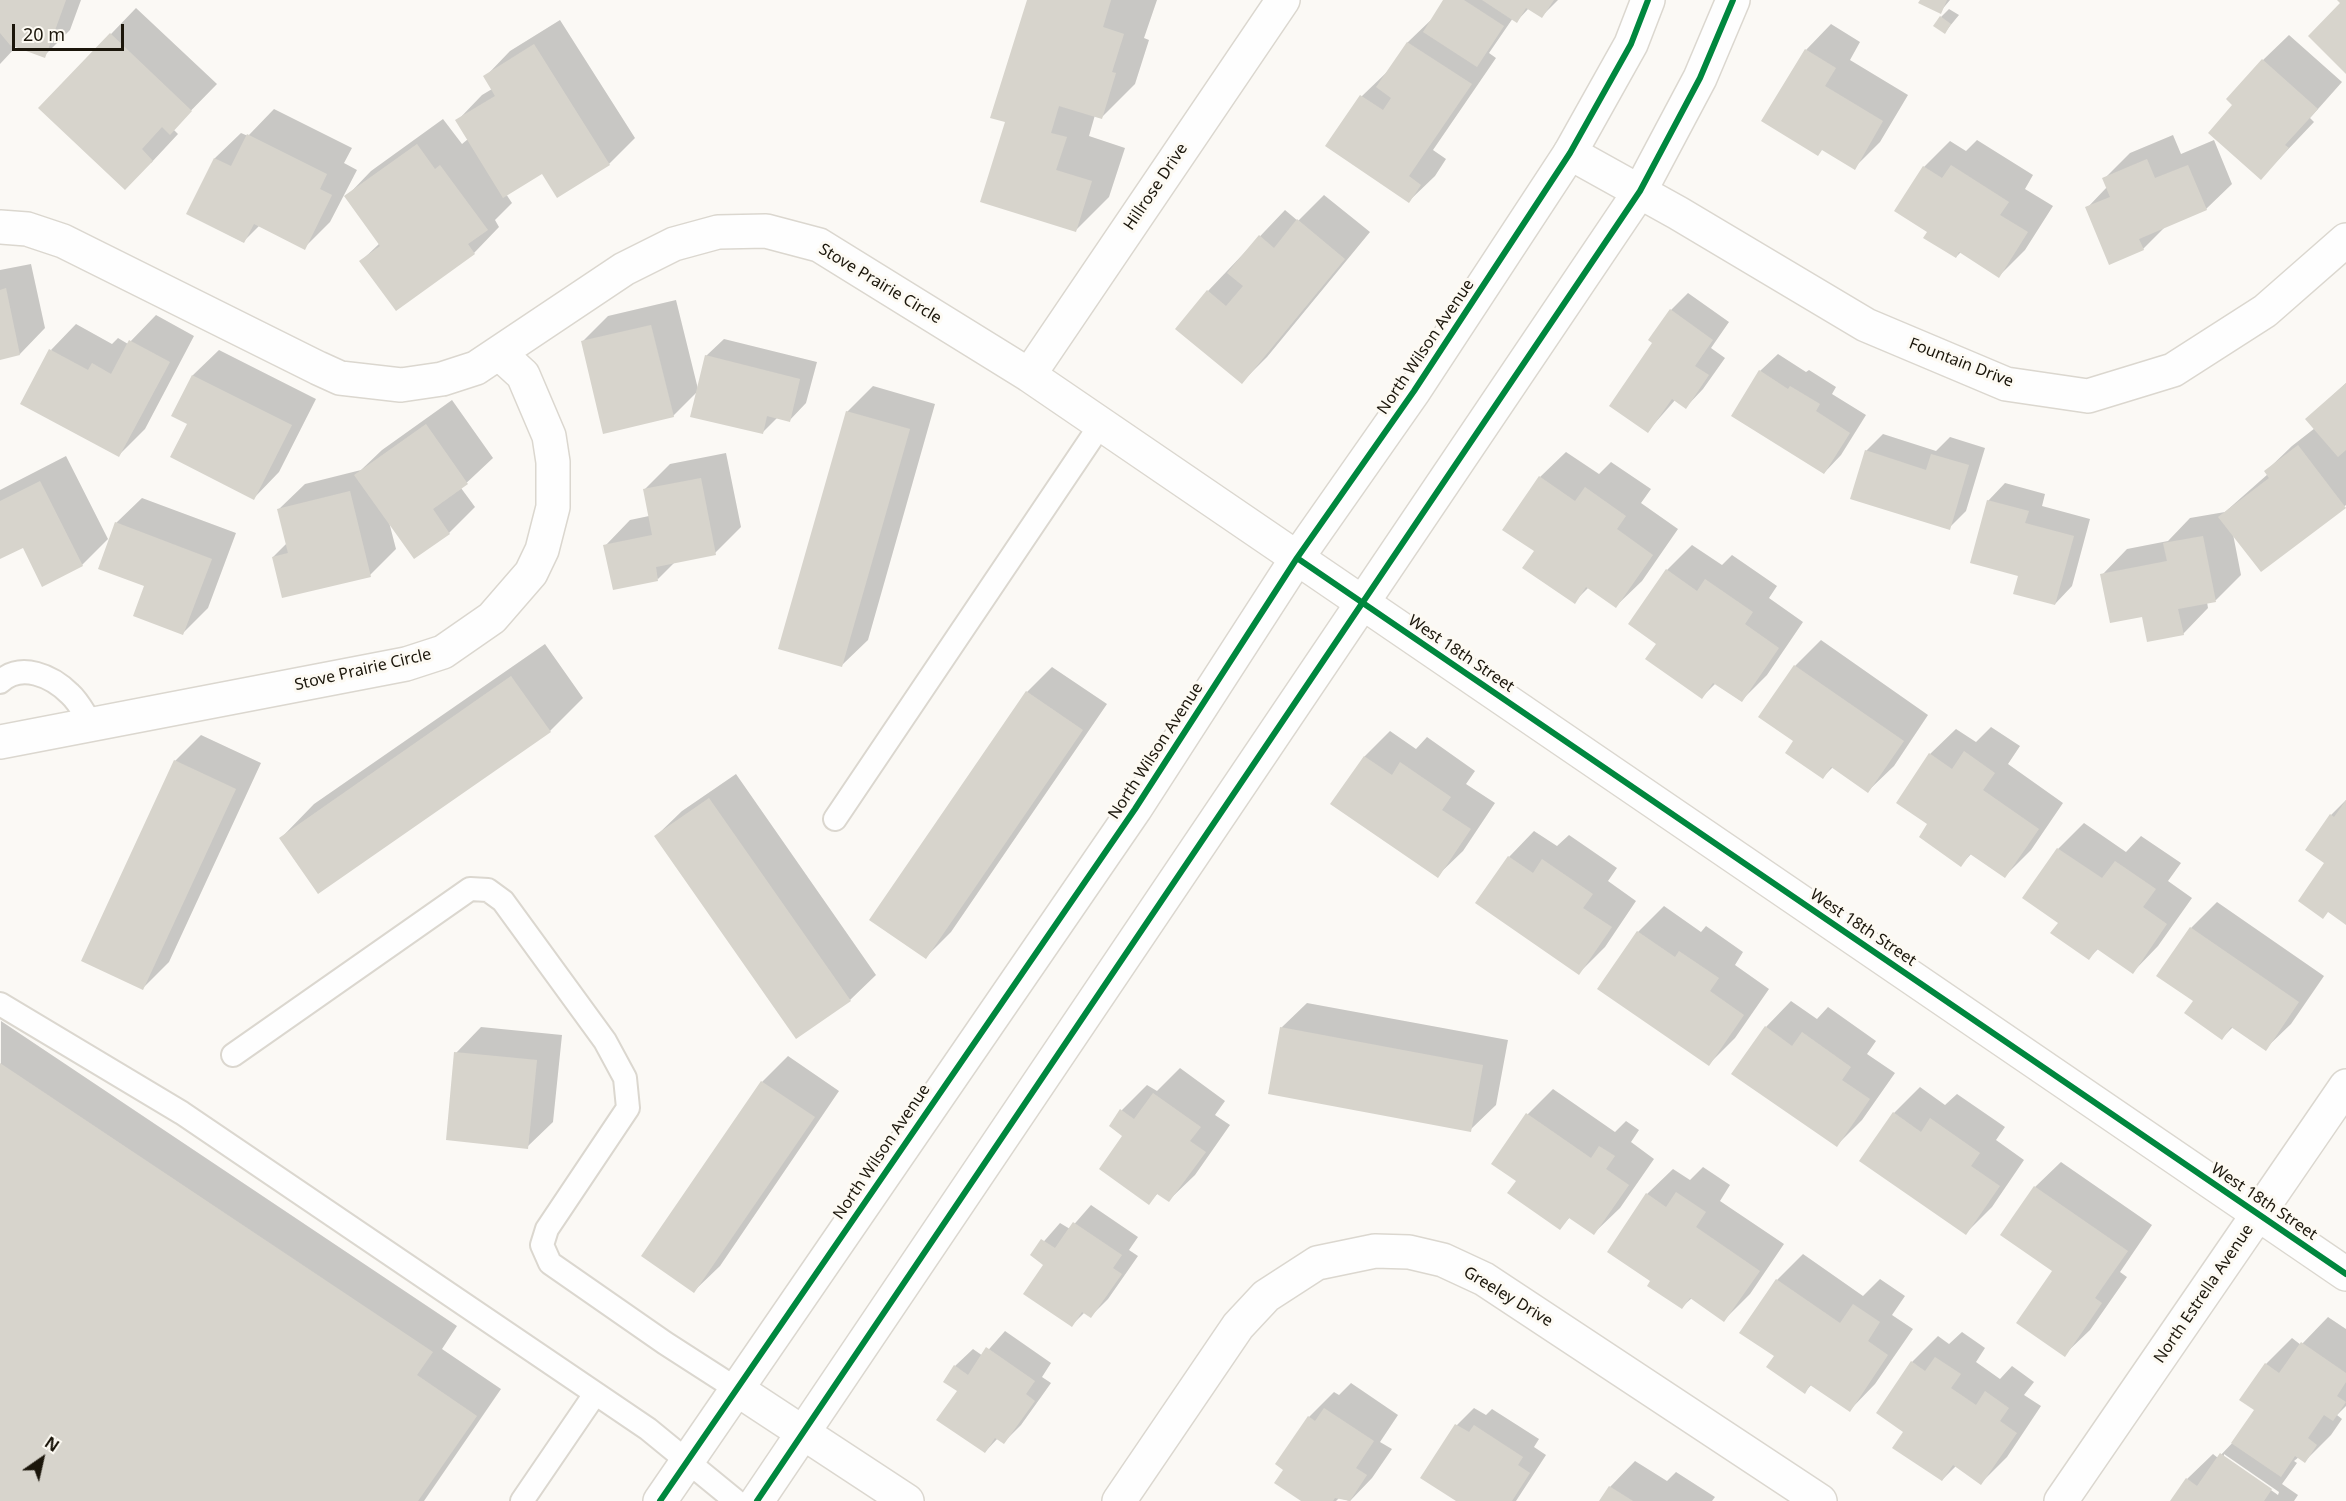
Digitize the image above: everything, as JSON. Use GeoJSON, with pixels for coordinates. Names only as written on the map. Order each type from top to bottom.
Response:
{"type":"FeatureCollection","features":[{"type":"Feature","properties":{"kind":"street","name":"Hillrose Drive"},"geometry":{"type":"LineString","coordinates":[[1029,375],[1284,0]]}},
{"type":"Feature","properties":{"kind":"street","name":"North Wilson Avenue"},"geometry":{"type":"LineString","coordinates":[[660,1501],[1135,809],[1297,558],[1414,391],[1570,153],[1631,44],[1648,0]]}},
{"type":"Feature","properties":{"kind":"street"},"geometry":{"type":"LineString","coordinates":[[757,1501],[802,1431],[1239,783],[1364,603],[1640,191],[1700,78],[1733,0]]}},
{"type":"Feature","properties":{"kind":"street","name":"Fountain Drive"},"geometry":{"type":"LineString","coordinates":[[1570,153],[1640,191],[1877,330],[2006,384],[2088,396],[2173,370],[2265,311],[2346,240]]}},
{"type":"Feature","properties":{"kind":"street","name":"Stove Prairie Circle"},"geometry":{"type":"LineString","coordinates":[[0,227],[27,229],[63,241],[340,378],[401,385],[442,379],[476,368],[624,269],[674,244],[718,232],[766,231],[819,245],[1029,375]]}},
{"type":"Feature","properties":{"kind":"street","name":"Stove Prairie Circle"},"geometry":{"type":"LineString","coordinates":[[0,742],[406,664],[443,652],[492,618],[531,573],[542,550],[553,507],[553,462],[549,436],[523,375],[499,353]]}},
{"type":"Feature","properties":{"kind":"street"},"geometry":{"type":"LineString","coordinates":[[1029,375],[1297,558]]}},
{"type":"Feature","properties":{"kind":"street","name":"West 18th Street"},"geometry":{"type":"LineString","coordinates":[[1297,558],[2346,1274]]}},
{"type":"Feature","properties":{"kind":"street","name":"North Estrella Avenue"},"geometry":{"type":"LineString","coordinates":[[2061,1501],[2346,1086]]}},
{"type":"Feature","properties":{"kind":"street","name":"Greeley Drive"},"geometry":{"type":"LineString","coordinates":[[1119,1501],[1238,1326],[1266,1296],[1317,1263],[1375,1251],[1409,1252],[1443,1260],[1484,1279],[1820,1501]]}},
{"type":"Feature","properties":{"kind":"street"},"geometry":{"type":"LineString","coordinates":[[738,1390],[907,1501]]}},
{"type":"Feature","properties":{"kind":"lane"},"geometry":{"type":"LineString","coordinates":[[835,819],[1101,424]]}},
{"type":"Feature","properties":{"kind":"lane"},"geometry":{"type":"LineString","coordinates":[[0,682],[8,675],[27,671],[45,677],[71,694],[92,725]]}},
{"type":"Feature","properties":{"kind":"lane"},"geometry":{"type":"LineString","coordinates":[[233,1055],[470,890],[488,890],[503,902],[604,1041],[626,1078],[628,1108],[547,1229],[542,1245],[550,1263],[665,1343],[738,1390]]}},
{"type":"Feature","properties":{"kind":"lane"},"geometry":{"type":"LineString","coordinates":[[0,1004],[169,1105],[648,1429],[736,1501]]}},
{"type":"Feature","properties":{"kind":"lane"},"geometry":{"type":"LineString","coordinates":[[522,1501],[595,1394]]}},
{"type":"Feature","properties":{"kind":"building"},"geometry":{"type":"Polygon","coordinates":[[[0,0],[66,0],[45,58],[10,45],[0,33],[0,0]]]}},
{"type":"Feature","properties":{"kind":"building"},"geometry":{"type":"Polygon","coordinates":[[[1027,0],[1111,0],[1103,27],[1124,34],[1112,72],[1116,73],[1102,119],[1059,106],[1051,133],[1067,137],[1056,170],[1092,181],[1076,232],[980,202],[1005,122],[990,118],[1027,0]]]}},
{"type":"Feature","properties":{"kind":"building"},"geometry":{"type":"Polygon","coordinates":[[[1443,0],[1464,0],[1504,26],[1477,67],[1423,32],[1443,0]]]}},
{"type":"Feature","properties":{"kind":"building"},"geometry":{"type":"Polygon","coordinates":[[[1482,0],[1554,0],[1542,18],[1526,8],[1517,23],[1482,0]]]}},
{"type":"Feature","properties":{"kind":"building"},"geometry":{"type":"Polygon","coordinates":[[[1920,0],[1947,0],[1941,14],[1918,3],[1920,0]]]}},
{"type":"Feature","properties":{"kind":"building"},"geometry":{"type":"Polygon","coordinates":[[[2337,0],[2346,0],[2346,74],[2308,36],[2340,3],[2337,0]]]}},
{"type":"Feature","properties":{"kind":"building"},"geometry":{"type":"Polygon","coordinates":[[[1940,16],[1951,24],[1945,34],[1933,26],[1940,16]]]}},
{"type":"Feature","properties":{"kind":"building"},"geometry":{"type":"Polygon","coordinates":[[[110,33],[192,111],[170,135],[162,127],[142,149],[153,161],[125,190],[38,108],[110,33]]]}},
{"type":"Feature","properties":{"kind":"building"},"geometry":{"type":"Polygon","coordinates":[[[1407,42],[1472,84],[1409,176],[1421,185],[1409,203],[1325,146],[1360,95],[1383,110],[1391,98],[1376,87],[1407,42]]]}},
{"type":"Feature","properties":{"kind":"building"},"geometry":{"type":"Polygon","coordinates":[[[534,44],[610,165],[557,198],[542,174],[503,198],[455,120],[495,96],[483,76],[534,44]]]}},
{"type":"Feature","properties":{"kind":"building"},"geometry":{"type":"Polygon","coordinates":[[[1805,49],[1836,68],[1825,86],[1883,121],[1855,170],[1822,150],[1818,156],[1761,121],[1805,49]]]}},
{"type":"Feature","properties":{"kind":"building"},"geometry":{"type":"Polygon","coordinates":[[[2262,59],[2318,109],[2285,145],[2289,148],[2261,180],[2208,133],[2232,105],[2226,99],[2262,59]]]}},
{"type":"Feature","properties":{"kind":"building"},"geometry":{"type":"Polygon","coordinates":[[[247,134],[327,174],[320,189],[332,195],[305,250],[254,224],[244,243],[186,214],[214,158],[231,166],[247,134]]]}},
{"type":"Feature","properties":{"kind":"building"},"geometry":{"type":"Polygon","coordinates":[[[417,144],[435,169],[440,165],[488,230],[468,244],[475,254],[396,311],[359,261],[380,246],[344,196],[417,144]]]}},
{"type":"Feature","properties":{"kind":"building"},"geometry":{"type":"Polygon","coordinates":[[[2147,159],[2155,178],[2188,165],[2207,210],[2139,239],[2144,250],[2109,265],[2085,207],[2110,197],[2102,178],[2147,159]]]}},
{"type":"Feature","properties":{"kind":"building"},"geometry":{"type":"Polygon","coordinates":[[[1951,165],[2009,202],[2000,215],[2028,232],[1999,278],[1959,252],[1956,258],[1923,238],[1927,232],[1894,211],[1923,166],[1942,178],[1951,165]]]}},
{"type":"Feature","properties":{"kind":"building"},"geometry":{"type":"Polygon","coordinates":[[[1297,219],[1345,259],[1242,384],[1175,329],[1207,290],[1226,306],[1243,286],[1227,273],[1259,235],[1274,248],[1297,219]]]}},
{"type":"Feature","properties":{"kind":"building"},"geometry":{"type":"Polygon","coordinates":[[[6,288],[20,355],[0,360],[0,290],[6,288]]]}},
{"type":"Feature","properties":{"kind":"building"},"geometry":{"type":"Polygon","coordinates":[[[1670,309],[1713,340],[1695,366],[1709,375],[1686,409],[1672,399],[1648,433],[1609,406],[1652,343],[1648,340],[1670,309]]]}},
{"type":"Feature","properties":{"kind":"building"},"geometry":{"type":"Polygon","coordinates":[[[651,325],[674,417],[603,434],[581,341],[651,325]]]}},
{"type":"Feature","properties":{"kind":"building"},"geometry":{"type":"Polygon","coordinates":[[[129,340],[170,362],[119,457],[20,404],[49,349],[88,370],[92,363],[111,374],[129,340]]]}},
{"type":"Feature","properties":{"kind":"building"},"geometry":{"type":"Polygon","coordinates":[[[705,355],[800,379],[790,422],[767,416],[763,434],[690,417],[705,355]]]}},
{"type":"Feature","properties":{"kind":"building"},"geometry":{"type":"Polygon","coordinates":[[[1759,370],[1788,389],[1790,386],[1820,404],[1816,411],[1850,433],[1824,474],[1731,416],[1759,370]]]}},
{"type":"Feature","properties":{"kind":"building"},"geometry":{"type":"Polygon","coordinates":[[[192,375],[292,425],[254,500],[170,457],[187,424],[171,416],[192,375]]]}},
{"type":"Feature","properties":{"kind":"building"},"geometry":{"type":"Polygon","coordinates":[[[2346,383],[2346,450],[2338,457],[2305,419],[2346,383]]]}},
{"type":"Feature","properties":{"kind":"building"},"geometry":{"type":"Polygon","coordinates":[[[846,411],[910,429],[842,667],[778,649],[846,411]]]}},
{"type":"Feature","properties":{"kind":"building"},"geometry":{"type":"Polygon","coordinates":[[[426,424],[468,484],[433,509],[450,534],[414,559],[354,475],[426,424]]]}},
{"type":"Feature","properties":{"kind":"building"},"geometry":{"type":"Polygon","coordinates":[[[2298,445],[2346,508],[2261,572],[2218,517],[2269,478],[2264,471],[2298,445]]]}},
{"type":"Feature","properties":{"kind":"building"},"geometry":{"type":"Polygon","coordinates":[[[1865,450],[1926,470],[1931,454],[1969,465],[1950,530],[1850,499],[1865,450]]]}},
{"type":"Feature","properties":{"kind":"building"},"geometry":{"type":"Polygon","coordinates":[[[1539,476],[1575,501],[1585,487],[1626,516],[1617,529],[1653,555],[1616,608],[1586,587],[1575,604],[1522,568],[1534,551],[1502,530],[1539,476]]]}},
{"type":"Feature","properties":{"kind":"building"},"geometry":{"type":"Polygon","coordinates":[[[701,478],[716,555],[656,567],[658,581],[613,590],[603,545],[652,535],[643,489],[701,478]]]}},
{"type":"Feature","properties":{"kind":"building"},"geometry":{"type":"Polygon","coordinates":[[[40,481],[83,566],[42,587],[23,548],[0,559],[0,501],[40,481]]]}},
{"type":"Feature","properties":{"kind":"building"},"geometry":{"type":"Polygon","coordinates":[[[350,491],[371,577],[282,598],[272,557],[288,553],[277,509],[350,491]]]}},
{"type":"Feature","properties":{"kind":"building"},"geometry":{"type":"Polygon","coordinates":[[[1987,500],[2029,511],[2025,523],[2074,536],[2055,605],[2013,594],[2018,576],[1970,563],[1987,500]]]}},
{"type":"Feature","properties":{"kind":"building"},"geometry":{"type":"Polygon","coordinates":[[[115,522],[212,559],[183,635],[133,616],[144,586],[98,569],[115,522]]]}},
{"type":"Feature","properties":{"kind":"building"},"geometry":{"type":"Polygon","coordinates":[[[2203,536],[2216,602],[2178,609],[2184,635],[2147,642],[2142,617],[2110,623],[2100,574],[2167,561],[2163,543],[2203,536]]]}},
{"type":"Feature","properties":{"kind":"building"},"geometry":{"type":"Polygon","coordinates":[[[1666,569],[1697,591],[1705,579],[1753,612],[1745,624],[1779,648],[1742,702],[1713,683],[1702,699],[1645,659],[1656,644],[1628,624],[1666,569]]]}},
{"type":"Feature","properties":{"kind":"building"},"geometry":{"type":"Polygon","coordinates":[[[1794,665],[1904,741],[1868,793],[1831,767],[1823,779],[1785,753],[1793,741],[1758,717],[1794,665]]]}},
{"type":"Feature","properties":{"kind":"building"},"geometry":{"type":"Polygon","coordinates":[[[511,676],[551,732],[318,894],[279,838],[511,676]]]}},
{"type":"Feature","properties":{"kind":"building"},"geometry":{"type":"Polygon","coordinates":[[[1026,691],[1083,730],[926,959],[869,920],[1026,691]]]}},
{"type":"Feature","properties":{"kind":"building"},"geometry":{"type":"Polygon","coordinates":[[[1964,751],[1995,773],[1983,790],[2039,829],[2005,878],[1970,854],[1961,867],[1919,837],[1927,824],[1896,803],[1929,753],[1952,769],[1964,751]]]}},
{"type":"Feature","properties":{"kind":"building"},"geometry":{"type":"Polygon","coordinates":[[[1364,756],[1392,775],[1400,762],[1451,797],[1442,810],[1471,829],[1438,878],[1330,804],[1364,756]]]}},
{"type":"Feature","properties":{"kind":"building"},"geometry":{"type":"Polygon","coordinates":[[[174,760],[236,789],[143,990],[81,961],[174,760]]]}},
{"type":"Feature","properties":{"kind":"building"},"geometry":{"type":"Polygon","coordinates":[[[709,798],[851,1001],[796,1039],[654,836],[709,798]]]}},
{"type":"Feature","properties":{"kind":"building"},"geometry":{"type":"Polygon","coordinates":[[[2346,800],[2346,925],[2328,912],[2323,919],[2298,901],[2324,863],[2305,850],[2330,814],[2334,817],[2346,800]]]}},
{"type":"Feature","properties":{"kind":"building"},"geometry":{"type":"Polygon","coordinates":[[[2057,848],[2102,878],[2115,861],[2156,889],[2143,907],[2167,924],[2133,974],[2097,949],[2089,960],[2050,933],[2058,923],[2022,898],[2057,848]]]}},
{"type":"Feature","properties":{"kind":"building"},"geometry":{"type":"Polygon","coordinates":[[[1508,856],[1533,873],[1542,859],[1593,894],[1583,908],[1612,927],[1579,975],[1475,903],[1508,856]]]}},
{"type":"Feature","properties":{"kind":"building"},"geometry":{"type":"Polygon","coordinates":[[[2190,927],[2299,1002],[2266,1051],[2231,1027],[2222,1040],[2184,1013],[2193,1001],[2156,976],[2190,927]]]}},
{"type":"Feature","properties":{"kind":"building"},"geometry":{"type":"Polygon","coordinates":[[[1637,931],[1675,957],[1679,951],[1719,978],[1710,991],[1744,1015],[1709,1066],[1597,989],[1637,931]]]}},
{"type":"Feature","properties":{"kind":"building"},"geometry":{"type":"Polygon","coordinates":[[[1765,1026],[1792,1046],[1802,1032],[1851,1067],[1842,1080],[1870,1099],[1837,1147],[1731,1074],[1765,1026]]]}},
{"type":"Feature","properties":{"kind":"building"},"geometry":{"type":"Polygon","coordinates":[[[1280,1027],[1483,1065],[1471,1132],[1268,1094],[1280,1027]]]}},
{"type":"Feature","properties":{"kind":"building"},"geometry":{"type":"Polygon","coordinates":[[[454,1052],[537,1060],[528,1149],[446,1140],[454,1052]]]}},
{"type":"Feature","properties":{"kind":"building"},"geometry":{"type":"Polygon","coordinates":[[[0,1063],[433,1352],[417,1375],[477,1416],[418,1501],[0,1501],[0,1063]]]}},
{"type":"Feature","properties":{"kind":"building"},"geometry":{"type":"Polygon","coordinates":[[[761,1081],[815,1117],[694,1293],[641,1256],[761,1081]]]}},
{"type":"Feature","properties":{"kind":"building"},"geometry":{"type":"Polygon","coordinates":[[[1153,1093],[1201,1127],[1190,1141],[1206,1152],[1169,1202],[1157,1194],[1149,1205],[1099,1169],[1122,1136],[1109,1126],[1120,1109],[1134,1119],[1153,1093]]]}},
{"type":"Feature","properties":{"kind":"building"},"geometry":{"type":"Polygon","coordinates":[[[1893,1112],[1921,1132],[1930,1118],[1980,1153],[1971,1166],[2000,1186],[1966,1235],[1859,1161],[1893,1112]]]}},
{"type":"Feature","properties":{"kind":"building"},"geometry":{"type":"Polygon","coordinates":[[[1526,1113],[1591,1158],[1599,1146],[1615,1156],[1606,1169],[1629,1185],[1594,1235],[1569,1218],[1560,1230],[1507,1193],[1516,1181],[1491,1164],[1526,1113]]]}},
{"type":"Feature","properties":{"kind":"building"},"geometry":{"type":"Polygon","coordinates":[[[2034,1186],[2128,1251],[2095,1298],[2102,1303],[2065,1357],[2016,1323],[2052,1271],[2000,1235],[2034,1186]]]}},
{"type":"Feature","properties":{"kind":"building"},"geometry":{"type":"Polygon","coordinates":[[[1676,1192],[1706,1212],[1696,1227],[1760,1271],[1724,1322],[1690,1298],[1682,1309],[1647,1286],[1650,1281],[1607,1252],[1646,1193],[1666,1207],[1676,1192]]]}},
{"type":"Feature","properties":{"kind":"building"},"geometry":{"type":"Polygon","coordinates":[[[1073,1222],[1122,1255],[1113,1268],[1122,1274],[1091,1318],[1082,1312],[1072,1327],[1023,1294],[1043,1265],[1030,1255],[1041,1239],[1055,1248],[1073,1222]]]}},
{"type":"Feature","properties":{"kind":"building"},"geometry":{"type":"Polygon","coordinates":[[[1776,1279],[1840,1323],[1853,1304],[1880,1322],[1868,1341],[1888,1355],[1850,1412],[1810,1385],[1805,1394],[1766,1367],[1774,1356],[1739,1333],[1776,1279]]]}},
{"type":"Feature","properties":{"kind":"building"},"geometry":{"type":"Polygon","coordinates":[[[2301,1342],[2346,1373],[2346,1382],[2337,1396],[2346,1402],[2333,1421],[2324,1415],[2308,1438],[2317,1445],[2305,1463],[2295,1456],[2281,1477],[2231,1443],[2254,1410],[2239,1400],[2265,1363],[2279,1373],[2301,1342]]]}},
{"type":"Feature","properties":{"kind":"building"},"geometry":{"type":"Polygon","coordinates":[[[986,1347],[1035,1381],[1026,1394],[1035,1401],[1004,1444],[995,1438],[985,1453],[936,1420],[957,1391],[943,1382],[954,1365],[968,1375],[986,1347]]]}},
{"type":"Feature","properties":{"kind":"building"},"geometry":{"type":"Polygon","coordinates":[[[1935,1357],[1961,1374],[1951,1388],[1976,1405],[1985,1391],[2009,1408],[2000,1421],[2017,1433],[1981,1485],[1953,1465],[1942,1481],[1892,1448],[1903,1432],[1876,1413],[1911,1361],[1925,1371],[1935,1357]]]}},
{"type":"Feature","properties":{"kind":"building"},"geometry":{"type":"Polygon","coordinates":[[[1324,1408],[1374,1441],[1356,1468],[1367,1475],[1350,1501],[1335,1498],[1333,1501],[1301,1501],[1274,1483],[1283,1470],[1275,1464],[1308,1416],[1315,1421],[1324,1408]]]}},
{"type":"Feature","properties":{"kind":"building"},"geometry":{"type":"Polygon","coordinates":[[[1455,1424],[1469,1432],[1474,1425],[1523,1457],[1518,1465],[1530,1473],[1512,1501],[1456,1501],[1420,1478],[1455,1424]]]}},
{"type":"Feature","properties":{"kind":"building"},"geometry":{"type":"Polygon","coordinates":[[[2220,1453],[2272,1489],[2264,1501],[2170,1501],[2186,1478],[2197,1486],[2220,1453]]]}},
{"type":"Feature","properties":{"kind":"building"},"geometry":{"type":"Polygon","coordinates":[[[1609,1486],[1633,1501],[1599,1501],[1609,1486]]]}},
{"type":"Feature","properties":{"kind":"cycle path"},"geometry":{"type":"LineString","coordinates":[[660,1501],[1135,809],[1297,558],[1414,391],[1570,153],[1631,44],[1648,0]]}},
{"type":"Feature","properties":{"kind":"cycle path"},"geometry":{"type":"LineString","coordinates":[[757,1501],[1640,191],[1700,78],[1733,0]]}},
{"type":"Feature","properties":{"kind":"cycle path"},"geometry":{"type":"LineString","coordinates":[[1297,558],[2346,1274]]}}]}
